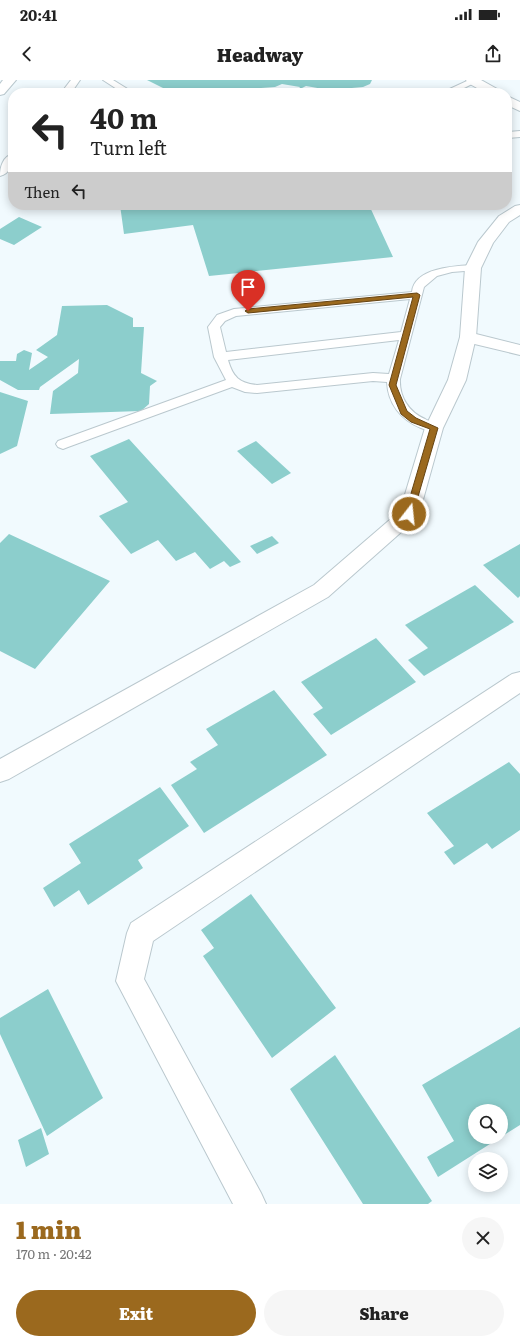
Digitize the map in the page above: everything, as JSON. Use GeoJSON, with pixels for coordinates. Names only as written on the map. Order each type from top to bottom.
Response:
{"type":"FeatureCollection","features":[{"type":"Feature","properties":{"kind":"street"},"geometry":{"type":"LineString","coordinates":[[0,91],[10,80]]}},
{"type":"Feature","properties":{"kind":"street"},"geometry":{"type":"LineString","coordinates":[[473,81],[486,88]]}},
{"type":"Feature","properties":{"kind":"street"},"geometry":{"type":"LineString","coordinates":[[0,771],[321,591],[409,514],[434,428],[457,380],[468,337],[473,268],[490,236],[504,219],[520,209]]}},
{"type":"Feature","properties":{"kind":"street"},"geometry":{"type":"LineString","coordinates":[[468,337],[520,350]]}},
{"type":"Feature","properties":{"kind":"street"},"geometry":{"type":"LineString","coordinates":[[250,1204],[130,981],[141,933],[520,680]]}},
{"type":"Feature","properties":{"kind":"lane"},"geometry":{"type":"LineString","coordinates":[[70,88],[76,80]]}},
{"type":"Feature","properties":{"kind":"lane"},"geometry":{"type":"LineString","coordinates":[[107,80],[121,88]]}},
{"type":"Feature","properties":{"kind":"lane"},"geometry":{"type":"LineString","coordinates":[[457,88],[473,81]]}},
{"type":"Feature","properties":{"kind":"lane"},"geometry":{"type":"LineString","coordinates":[[0,174],[8,164]]}},
{"type":"Feature","properties":{"kind":"lane"},"geometry":{"type":"LineString","coordinates":[[434,428],[413,420],[403,412],[393,385],[394,379],[417,295],[418,286],[433,274],[452,269],[473,268]]}},
{"type":"Feature","properties":{"kind":"lane"},"geometry":{"type":"LineString","coordinates":[[394,379],[373,377],[257,390],[243,387],[234,382],[222,362],[214,327],[221,318],[234,313],[417,295]]}},
{"type":"Feature","properties":{"kind":"lane"},"geometry":{"type":"LineString","coordinates":[[220,357],[406,335]]}},
{"type":"Feature","properties":{"kind":"lane"},"geometry":{"type":"LineString","coordinates":[[63,444],[234,382]]}},
{"type":"Feature","properties":{"kind":"building"},"geometry":{"type":"Polygon","coordinates":[[[147,80],[372,80],[370,84],[363,87],[352,88],[318,88],[306,86],[299,88],[300,87],[282,84],[275,87],[261,88],[163,88],[147,80]]]}},
{"type":"Feature","properties":{"kind":"building"},"geometry":{"type":"Polygon","coordinates":[[[121,210],[371,210],[393,257],[209,276],[193,225],[124,234],[121,210]]]}},
{"type":"Feature","properties":{"kind":"building"},"geometry":{"type":"Polygon","coordinates":[[[19,217],[42,227],[14,245],[0,239],[0,229],[19,217]]]}},
{"type":"Feature","properties":{"kind":"building"},"geometry":{"type":"Polygon","coordinates":[[[107,305],[133,318],[133,327],[144,327],[141,373],[157,381],[150,386],[149,404],[141,411],[50,414],[53,391],[78,373],[79,359],[40,387],[39,390],[18,390],[0,380],[0,361],[16,361],[17,354],[24,350],[32,353],[29,370],[48,357],[36,350],[57,335],[62,306],[107,305]]]}},
{"type":"Feature","properties":{"kind":"building"},"geometry":{"type":"Polygon","coordinates":[[[0,392],[28,401],[17,446],[0,454],[0,392]]]}},
{"type":"Feature","properties":{"kind":"building"},"geometry":{"type":"Polygon","coordinates":[[[129,439],[241,562],[230,567],[224,561],[210,569],[195,552],[176,561],[158,540],[131,554],[99,516],[128,502],[90,456],[129,439]]]}},
{"type":"Feature","properties":{"kind":"building"},"geometry":{"type":"Polygon","coordinates":[[[256,441],[291,473],[272,484],[237,451],[256,441]]]}},
{"type":"Feature","properties":{"kind":"building"},"geometry":{"type":"Polygon","coordinates":[[[9,534],[110,581],[35,669],[0,651],[0,543],[9,534]]]}},
{"type":"Feature","properties":{"kind":"building"},"geometry":{"type":"Polygon","coordinates":[[[272,536],[279,543],[257,554],[250,546],[272,536]]]}},
{"type":"Feature","properties":{"kind":"building"},"geometry":{"type":"Polygon","coordinates":[[[520,544],[520,596],[518,598],[483,565],[520,544]]]}},
{"type":"Feature","properties":{"kind":"building"},"geometry":{"type":"Polygon","coordinates":[[[475,585],[514,622],[424,676],[408,660],[428,648],[405,625],[475,585]]]}},
{"type":"Feature","properties":{"kind":"building"},"geometry":{"type":"Polygon","coordinates":[[[376,638],[416,682],[331,735],[313,714],[323,708],[301,682],[376,638]]]}},
{"type":"Feature","properties":{"kind":"building"},"geometry":{"type":"Polygon","coordinates":[[[274,690],[327,755],[204,833],[171,785],[197,769],[190,762],[218,745],[206,729],[274,690]]]}},
{"type":"Feature","properties":{"kind":"building"},"geometry":{"type":"Polygon","coordinates":[[[509,762],[520,774],[520,830],[492,849],[487,843],[454,865],[444,852],[454,846],[427,813],[509,762]]]}},
{"type":"Feature","properties":{"kind":"building"},"geometry":{"type":"Polygon","coordinates":[[[160,787],[189,826],[138,860],[143,868],[88,905],[79,890],[54,907],[43,888],[81,863],[69,844],[160,787]]]}},
{"type":"Feature","properties":{"kind":"building"},"geometry":{"type":"Polygon","coordinates":[[[251,894],[336,1008],[272,1058],[203,956],[214,948],[201,930],[251,894]]]}},
{"type":"Feature","properties":{"kind":"building"},"geometry":{"type":"Polygon","coordinates":[[[48,989],[103,1098],[47,1136],[0,1034],[0,1018],[48,989]]]}},
{"type":"Feature","properties":{"kind":"building"},"geometry":{"type":"Polygon","coordinates":[[[520,1027],[520,1125],[508,1133],[508,1104],[468,1104],[468,1144],[490,1144],[477,1152],[468,1152],[468,1158],[438,1177],[427,1157],[454,1141],[422,1085],[520,1027]]]}},
{"type":"Feature","properties":{"kind":"building"},"geometry":{"type":"Polygon","coordinates":[[[335,1055],[432,1201],[428,1204],[363,1204],[290,1089],[335,1055]]]}},
{"type":"Feature","properties":{"kind":"building"},"geometry":{"type":"Polygon","coordinates":[[[41,1128],[49,1154],[26,1167],[18,1140],[41,1128]]]}},
{"type":"Feature","properties":{"kind":"route"},"geometry":{"type":"LineString","coordinates":[[248,311],[417,295],[393,385],[397,400],[403,412],[413,420],[434,428],[409,514]]}}]}
